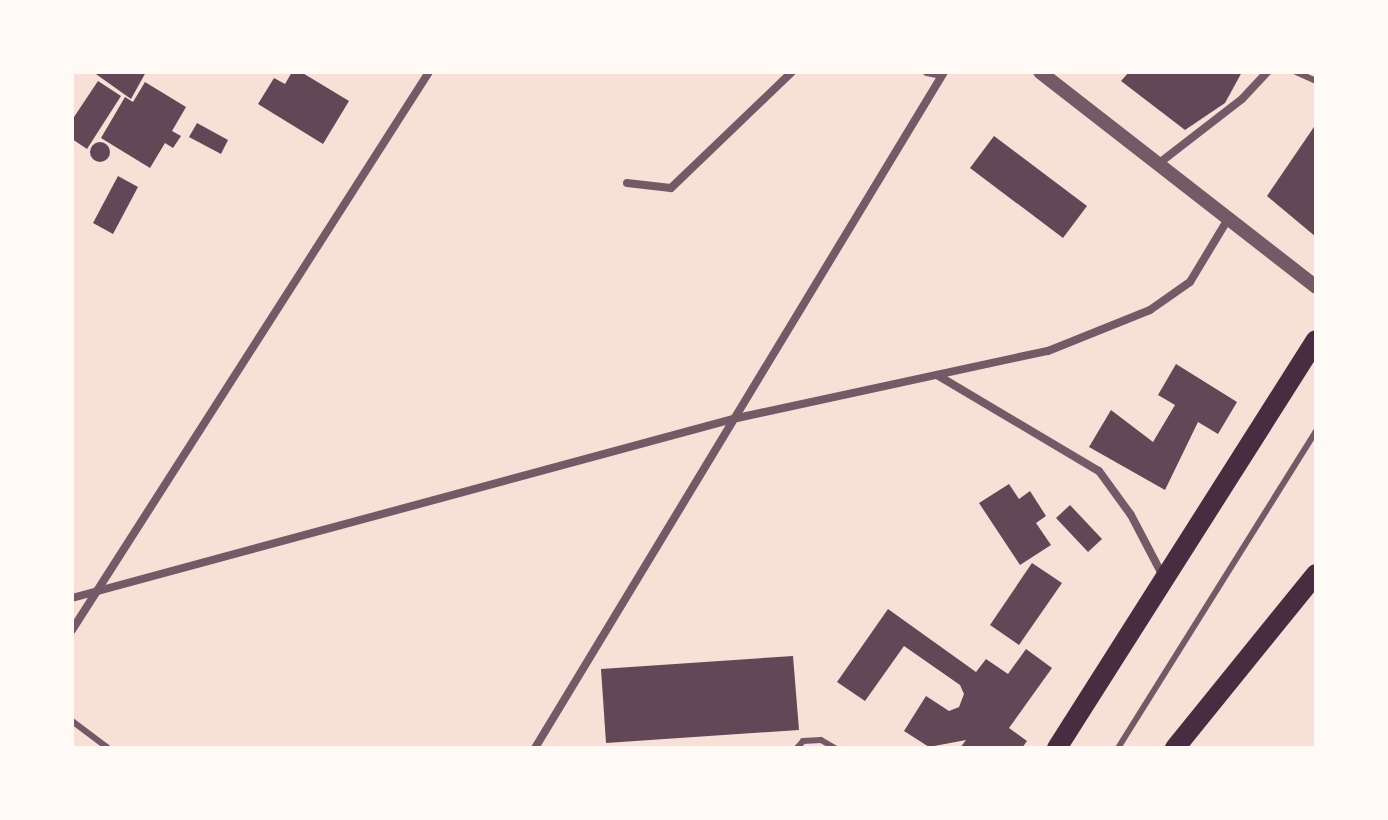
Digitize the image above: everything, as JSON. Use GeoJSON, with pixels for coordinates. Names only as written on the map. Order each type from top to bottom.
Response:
{"type":"FeatureCollection","features":[{"type":"Feature","properties":{"kind":"main road"},"geometry":{"type":"LineString","coordinates":[[1057,748],[1316,340]]}},
{"type":"Feature","properties":{"kind":"main road"},"geometry":{"type":"LineString","coordinates":[[1175,748],[1316,574]]}},
{"type":"Feature","properties":{"kind":"street"},"geometry":{"type":"LineString","coordinates":[[72,630],[429,72]]}},
{"type":"Feature","properties":{"kind":"street"},"geometry":{"type":"LineString","coordinates":[[627,183],[671,188],[792,72]]}},
{"type":"Feature","properties":{"kind":"street"},"geometry":{"type":"LineString","coordinates":[[535,748],[942,74],[927,72]]}},
{"type":"Feature","properties":{"kind":"street"},"geometry":{"type":"LineString","coordinates":[[1040,72],[1316,287]]}},
{"type":"Feature","properties":{"kind":"street"},"geometry":{"type":"LineString","coordinates":[[1158,164],[1242,99],[1267,72]]}},
{"type":"Feature","properties":{"kind":"street"},"geometry":{"type":"LineString","coordinates":[[72,598],[737,418],[1048,351],[1150,310],[1190,282],[1228,219]]}},
{"type":"Feature","properties":{"kind":"street"},"geometry":{"type":"LineString","coordinates":[[936,374],[1099,471],[1131,515],[1164,579]]}},
{"type":"Feature","properties":{"kind":"lane"},"geometry":{"type":"LineString","coordinates":[[1296,72],[1316,81]]}},
{"type":"Feature","properties":{"kind":"lane"},"geometry":{"type":"LineString","coordinates":[[1118,748],[1316,431]]}},
{"type":"Feature","properties":{"kind":"lane"},"geometry":{"type":"LineString","coordinates":[[72,721],[108,748]]}},
{"type":"Feature","properties":{"kind":"lane"},"geometry":{"type":"LineString","coordinates":[[797,748],[803,741],[821,740],[835,748]]}},
{"type":"Feature","properties":{"kind":"building"},"geometry":{"type":"Polygon","coordinates":[[[93,72],[146,72],[131,99],[93,72]]]}},
{"type":"Feature","properties":{"kind":"building"},"geometry":{"type":"Polygon","coordinates":[[[292,72],[301,72],[349,101],[323,144],[258,104],[274,78],[285,84],[292,72]]]}},
{"type":"Feature","properties":{"kind":"building"},"geometry":{"type":"Polygon","coordinates":[[[1129,72],[1242,72],[1225,103],[1185,130],[1121,81],[1129,72]]]}},
{"type":"Feature","properties":{"kind":"building"},"geometry":{"type":"Polygon","coordinates":[[[98,81],[121,96],[87,149],[72,139],[72,120],[98,81]]]}},
{"type":"Feature","properties":{"kind":"building"},"geometry":{"type":"Polygon","coordinates":[[[145,82],[186,107],[172,131],[181,136],[173,148],[165,143],[150,168],[101,138],[125,97],[133,102],[145,82]]]}},
{"type":"Feature","properties":{"kind":"building"},"geometry":{"type":"Polygon","coordinates":[[[197,123],[228,140],[221,154],[189,137],[197,123]]]}},
{"type":"Feature","properties":{"kind":"building"},"geometry":{"type":"Polygon","coordinates":[[[1316,124],[1316,237],[1267,196],[1316,124]]]}},
{"type":"Feature","properties":{"kind":"building"},"geometry":{"type":"Polygon","coordinates":[[[994,136],[1087,206],[1063,238],[970,168],[994,136]]]}},
{"type":"Feature","properties":{"kind":"building"},"geometry":{"type":"Polygon","coordinates":[[[100,142],[107,145],[110,152],[107,159],[100,162],[93,159],[90,152],[93,145],[100,142]]]}},
{"type":"Feature","properties":{"kind":"building"},"geometry":{"type":"Polygon","coordinates":[[[118,176],[138,187],[113,234],[93,223],[118,176]]]}},
{"type":"Feature","properties":{"kind":"building"},"geometry":{"type":"Polygon","coordinates":[[[1176,364],[1237,402],[1218,434],[1198,422],[1165,490],[1089,447],[1111,410],[1153,442],[1175,405],[1158,395],[1176,364]]]}},
{"type":"Feature","properties":{"kind":"building"},"geometry":{"type":"Polygon","coordinates":[[[1009,484],[1019,499],[1030,491],[1046,516],[1036,523],[1051,545],[1020,565],[979,503],[1009,484]]]}},
{"type":"Feature","properties":{"kind":"building"},"geometry":{"type":"Polygon","coordinates":[[[1070,505],[1102,539],[1088,552],[1056,518],[1070,505]]]}},
{"type":"Feature","properties":{"kind":"building"},"geometry":{"type":"Polygon","coordinates":[[[1032,563],[1062,583],[1019,645],[990,625],[1032,563]]]}},
{"type":"Feature","properties":{"kind":"building"},"geometry":{"type":"Polygon","coordinates":[[[888,609],[976,672],[986,659],[1008,674],[1026,649],[1052,668],[1009,728],[1027,741],[1022,748],[960,748],[966,740],[929,747],[904,731],[926,696],[949,711],[959,707],[964,694],[960,685],[904,646],[865,701],[837,682],[888,609]]]}},
{"type":"Feature","properties":{"kind":"building"},"geometry":{"type":"Polygon","coordinates":[[[793,656],[799,730],[606,743],[601,669],[793,656]]]}}]}
